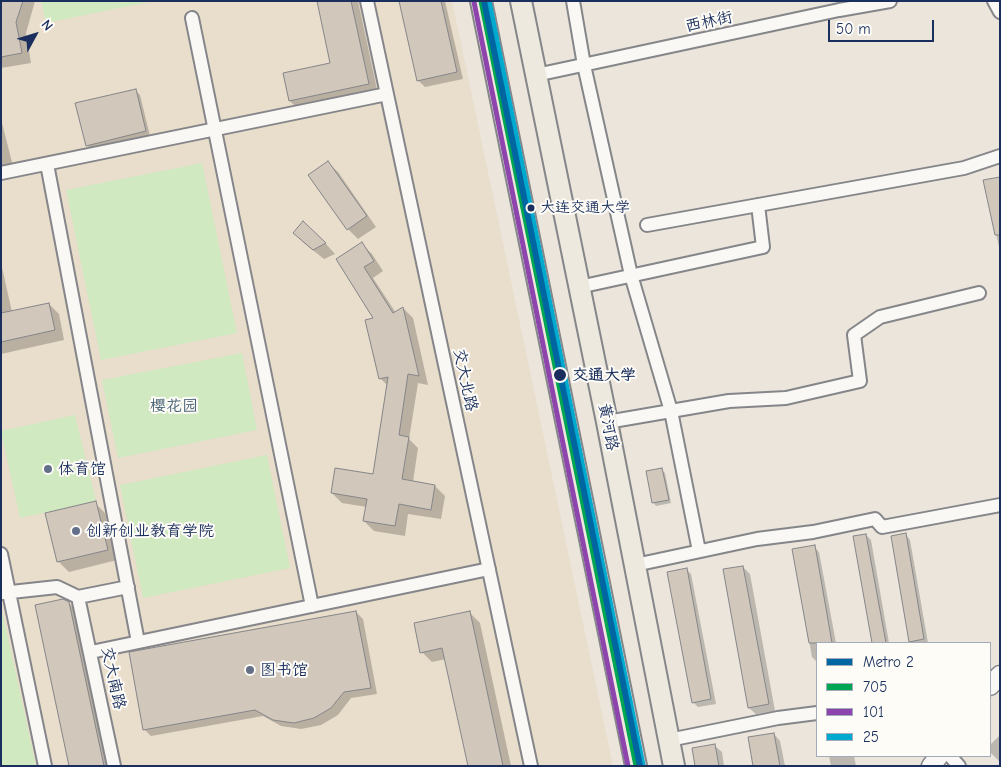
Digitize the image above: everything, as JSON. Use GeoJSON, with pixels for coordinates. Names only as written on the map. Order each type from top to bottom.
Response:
{"type":"FeatureCollection","features":[{"type":"Feature","properties":{"kind":"main road"},"geometry":{"type":"LineString","coordinates":[[481,1],[636,766]]}},
{"type":"Feature","properties":{"kind":"main road","name":"黄河路"},"geometry":{"type":"LineString","coordinates":[[521,1],[607,422],[674,766]]}},
{"type":"Feature","properties":{"kind":"street","name":"交大北路"},"geometry":{"type":"LineString","coordinates":[[367,1],[531,766]]}},
{"type":"Feature","properties":{"kind":"street"},"geometry":{"type":"LineString","coordinates":[[573,1],[584,66],[631,276],[672,411],[699,551]]}},
{"type":"Feature","properties":{"kind":"street","name":"西林街"},"geometry":{"type":"LineString","coordinates":[[536,75],[584,66],[840,6],[890,1]]}},
{"type":"Feature","properties":{"kind":"street"},"geometry":{"type":"LineString","coordinates":[[994,1],[1000,12]]}},
{"type":"Feature","properties":{"kind":"street"},"geometry":{"type":"LineString","coordinates":[[192,18],[312,606]]}},
{"type":"Feature","properties":{"kind":"street"},"geometry":{"type":"LineString","coordinates":[[1,173],[386,94]]}},
{"type":"Feature","properties":{"kind":"street"},"geometry":{"type":"LineString","coordinates":[[647,225],[964,168],[1000,156]]}},
{"type":"Feature","properties":{"kind":"street"},"geometry":{"type":"LineString","coordinates":[[47,164],[138,642]]}},
{"type":"Feature","properties":{"kind":"street"},"geometry":{"type":"LineString","coordinates":[[579,287],[763,247],[758,205]]}},
{"type":"Feature","properties":{"kind":"street"},"geometry":{"type":"LineString","coordinates":[[607,422],[729,401],[786,398],[860,382],[854,335],[880,317],[979,293]]}},
{"type":"Feature","properties":{"kind":"street"},"geometry":{"type":"LineString","coordinates":[[635,565],[757,539],[813,532],[874,519],[882,527],[1000,505]]}},
{"type":"Feature","properties":{"kind":"street"},"geometry":{"type":"LineString","coordinates":[[1,554],[5,593],[46,766]]}},
{"type":"Feature","properties":{"kind":"street"},"geometry":{"type":"LineString","coordinates":[[91,652],[488,569]]}},
{"type":"Feature","properties":{"kind":"street"},"geometry":{"type":"LineString","coordinates":[[5,593],[57,587],[78,597],[128,587]]}},
{"type":"Feature","properties":{"kind":"street","name":"交大南路"},"geometry":{"type":"LineString","coordinates":[[78,597],[114,766]]}},
{"type":"Feature","properties":{"kind":"street"},"geometry":{"type":"LineString","coordinates":[[991,685],[1000,675]]}},
{"type":"Feature","properties":{"kind":"street"},"geometry":{"type":"LineString","coordinates":[[669,740],[816,712]]}},
{"type":"Feature","properties":{"kind":"shaded area","name":"大连交通大学"},"geometry":{"type":"Polygon","coordinates":[[[1,1],[452,1],[613,766],[1,766],[1,1]]]}},
{"type":"Feature","properties":{"kind":"green space"},"geometry":{"type":"Polygon","coordinates":[[[41,1],[153,1],[46,23],[41,1]]]}},
{"type":"Feature","properties":{"kind":"green space"},"geometry":{"type":"Polygon","coordinates":[[[202,163],[237,333],[101,360],[66,190],[202,163]]]}},
{"type":"Feature","properties":{"kind":"green space","name":"樱花园"},"geometry":{"type":"Polygon","coordinates":[[[242,353],[257,430],[118,458],[102,380],[242,353]]]}},
{"type":"Feature","properties":{"kind":"green space","name":"体育馆"},"geometry":{"type":"Polygon","coordinates":[[[75,415],[96,501],[20,518],[1,431],[75,415]]]}},
{"type":"Feature","properties":{"kind":"green space"},"geometry":{"type":"Polygon","coordinates":[[[267,455],[290,568],[143,598],[120,485],[267,455]]]}},
{"type":"Feature","properties":{"kind":"green space"},"geometry":{"type":"Polygon","coordinates":[[[1,606],[36,766],[1,766],[1,606]]]}},
{"type":"Feature","properties":{"kind":"building"},"geometry":{"type":"Polygon","coordinates":[[[1,1],[23,1],[16,22],[22,53],[1,57],[1,1]]]}},
{"type":"Feature","properties":{"kind":"building"},"geometry":{"type":"Polygon","coordinates":[[[317,1],[351,1],[369,84],[289,101],[283,73],[330,63],[317,1]]]}},
{"type":"Feature","properties":{"kind":"building"},"geometry":{"type":"Polygon","coordinates":[[[399,1],[441,1],[457,72],[417,81],[399,1]]]}},
{"type":"Feature","properties":{"kind":"building"},"geometry":{"type":"Polygon","coordinates":[[[136,89],[146,131],[86,146],[75,103],[136,89]]]}},
{"type":"Feature","properties":{"kind":"building"},"geometry":{"type":"Polygon","coordinates":[[[328,161],[367,216],[347,230],[308,175],[328,161]]]}},
{"type":"Feature","properties":{"kind":"building"},"geometry":{"type":"Polygon","coordinates":[[[1000,177],[1000,235],[995,235],[983,180],[1000,177]]]}},
{"type":"Feature","properties":{"kind":"building"},"geometry":{"type":"Polygon","coordinates":[[[303,221],[326,243],[313,250],[293,233],[303,221]]]}},
{"type":"Feature","properties":{"kind":"building"},"geometry":{"type":"Polygon","coordinates":[[[362,242],[374,261],[364,267],[393,313],[403,307],[419,376],[408,374],[399,435],[409,437],[402,479],[435,485],[431,510],[399,504],[395,526],[363,521],[367,499],[331,493],[335,468],[373,474],[388,377],[379,379],[365,320],[373,318],[336,259],[362,242]]]}},
{"type":"Feature","properties":{"kind":"building"},"geometry":{"type":"Polygon","coordinates":[[[49,303],[55,330],[1,342],[1,313],[49,303]]]}},
{"type":"Feature","properties":{"kind":"building"},"geometry":{"type":"Polygon","coordinates":[[[662,468],[669,500],[652,503],[646,471],[662,468]]]}},
{"type":"Feature","properties":{"kind":"building","name":"创新创业教育学院"},"geometry":{"type":"Polygon","coordinates":[[[96,501],[108,550],[57,562],[45,513],[96,501]]]}},
{"type":"Feature","properties":{"kind":"building"},"geometry":{"type":"Polygon","coordinates":[[[906,533],[924,639],[909,642],[891,536],[906,533]]]}},
{"type":"Feature","properties":{"kind":"building"},"geometry":{"type":"Polygon","coordinates":[[[866,534],[886,642],[872,642],[853,536],[866,534]]]}},
{"type":"Feature","properties":{"kind":"building"},"geometry":{"type":"Polygon","coordinates":[[[815,545],[832,642],[809,643],[792,549],[815,545]]]}},
{"type":"Feature","properties":{"kind":"building"},"geometry":{"type":"Polygon","coordinates":[[[743,566],[769,704],[748,708],[723,569],[743,566]]]}},
{"type":"Feature","properties":{"kind":"building"},"geometry":{"type":"Polygon","coordinates":[[[687,568],[711,699],[692,703],[667,572],[687,568]]]}},
{"type":"Feature","properties":{"kind":"building"},"geometry":{"type":"Polygon","coordinates":[[[63,599],[69,602],[104,766],[69,766],[35,605],[63,599]]]}},
{"type":"Feature","properties":{"kind":"building","name":"图书馆"},"geometry":{"type":"Polygon","coordinates":[[[356,611],[371,688],[344,692],[331,708],[314,718],[294,723],[273,720],[255,710],[143,730],[129,652],[356,611]]]}},
{"type":"Feature","properties":{"kind":"building"},"geometry":{"type":"Polygon","coordinates":[[[470,611],[503,766],[468,766],[442,648],[420,653],[414,623],[470,611]]]}},
{"type":"Feature","properties":{"kind":"building"},"geometry":{"type":"Polygon","coordinates":[[[774,733],[780,766],[753,766],[748,737],[774,733]]]}},
{"type":"Feature","properties":{"kind":"building"},"geometry":{"type":"Polygon","coordinates":[[[715,744],[719,766],[695,766],[692,748],[715,744]]]}},
{"type":"Feature","properties":{"kind":"metro line","name":"2"},"geometry":{"type":"LineString","coordinates":[[484,1],[640,766]]}},
{"type":"Feature","properties":{"kind":"transit line","name":"705"},"geometry":{"type":"LineString","coordinates":[[481,1],[636,766]]}},
{"type":"Feature","properties":{"kind":"transit line","name":"25"},"geometry":{"type":"LineString","coordinates":[[489,1],[643,765]]}},
{"type":"Feature","properties":{"kind":"transit line","name":"101"},"geometry":{"type":"LineString","coordinates":[[474,2],[628,766]]}},
{"type":"Feature","properties":{"kind":"place","name":"大连交通大学"},"geometry":{"type":"Point","coordinates":[531,208]}},
{"type":"Feature","properties":{"kind":"place","name":"交通大学"},"geometry":{"type":"Point","coordinates":[560,375]}},
{"type":"Feature","properties":{"kind":"place","name":"体育馆"},"geometry":{"type":"Point","coordinates":[48,469]}},
{"type":"Feature","properties":{"kind":"place","name":"创新创业教育学院"},"geometry":{"type":"Point","coordinates":[76,531]}},
{"type":"Feature","properties":{"kind":"place","name":"图书馆"},"geometry":{"type":"Point","coordinates":[250,670]}}]}
